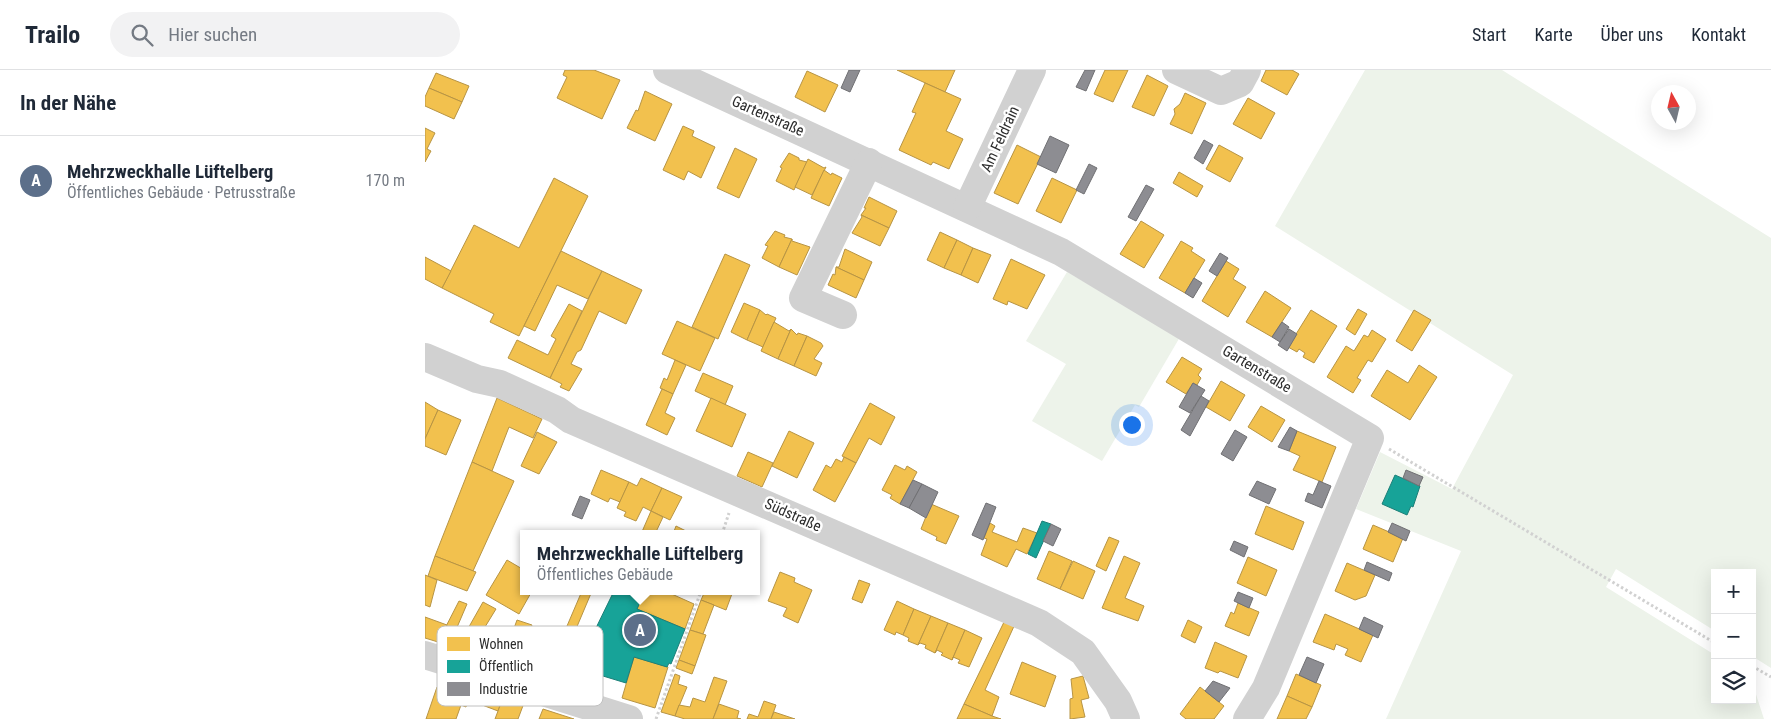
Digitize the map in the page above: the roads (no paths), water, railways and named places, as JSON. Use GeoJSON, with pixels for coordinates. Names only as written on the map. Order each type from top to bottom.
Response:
{"type":"FeatureCollection","features":[{"type":"Feature","properties":{"kind":"street","name":"Am Feldrain"},"geometry":{"type":"LineString","coordinates":[[967,208],[1032,70]]}},
{"type":"Feature","properties":{"kind":"street"},"geometry":{"type":"LineString","coordinates":[[1176,70],[1221,91],[1240,82],[1247,70]]}},
{"type":"Feature","properties":{"kind":"street","name":"Gartenstraße"},"geometry":{"type":"LineString","coordinates":[[672,71],[1061,252],[1370,438],[1266,688],[1247,719]]}},
{"type":"Feature","properties":{"kind":"street"},"geometry":{"type":"LineString","coordinates":[[843,315],[803,298],[869,162]]}},
{"type":"Feature","properties":{"kind":"street","name":"Südstraße"},"geometry":{"type":"LineString","coordinates":[[425,357],[477,379],[500,384],[557,410],[571,420],[1039,623],[1065,638],[1083,652],[1118,701],[1126,719]]}},
{"type":"Feature","properties":{"kind":"street"},"geometry":{"type":"LineString","coordinates":[[586,706],[629,719]]}},
{"type":"Feature","properties":{"kind":"place","name":"Mehrzweckhalle Lüftelberg"},"geometry":{"type":"Point","coordinates":[640,630]}}]}
